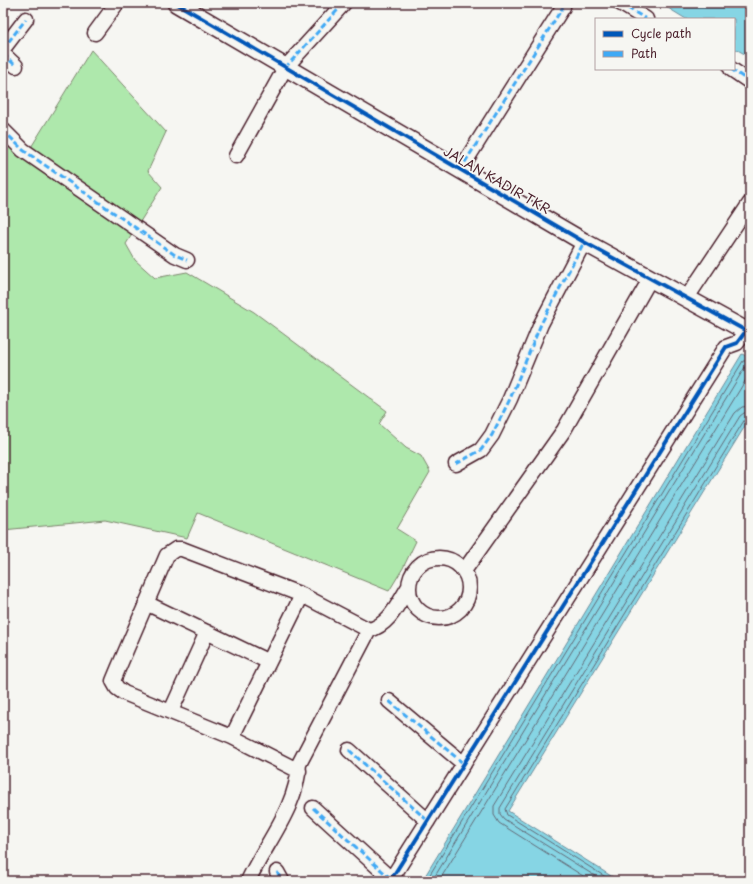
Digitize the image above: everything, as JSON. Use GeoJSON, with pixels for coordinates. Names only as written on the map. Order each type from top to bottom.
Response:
{"type":"FeatureCollection","features":[{"type":"Feature","properties":{"kind":"street"},"geometry":{"type":"LineString","coordinates":[[95,33],[117,3]]}},
{"type":"Feature","properties":{"kind":"street","name":"JALAN KADIR TKR"},"geometry":{"type":"LineString","coordinates":[[176,3],[584,242],[749,332]]}},
{"type":"Feature","properties":{"kind":"street"},"geometry":{"type":"LineString","coordinates":[[236,156],[285,68],[344,3]]}},
{"type":"Feature","properties":{"kind":"street"},"geometry":{"type":"LineString","coordinates":[[620,3],[644,18]]}},
{"type":"Feature","properties":{"kind":"street"},"geometry":{"type":"LineString","coordinates":[[460,170],[563,8]]}},
{"type":"Feature","properties":{"kind":"street"},"geometry":{"type":"LineString","coordinates":[[3,49],[26,19]]}},
{"type":"Feature","properties":{"kind":"street"},"geometry":{"type":"LineString","coordinates":[[3,54],[16,66]]}},
{"type":"Feature","properties":{"kind":"street"},"geometry":{"type":"LineString","coordinates":[[732,70],[750,82]]}},
{"type":"Feature","properties":{"kind":"street"},"geometry":{"type":"LineString","coordinates":[[3,130],[23,150],[175,255],[187,260]]}},
{"type":"Feature","properties":{"kind":"street"},"geometry":{"type":"LineString","coordinates":[[686,299],[750,203]]}},
{"type":"Feature","properties":{"kind":"street"},"geometry":{"type":"LineString","coordinates":[[456,464],[481,450],[492,436],[510,399],[541,324],[584,242]]}},
{"type":"Feature","properties":{"kind":"street"},"geometry":{"type":"LineString","coordinates":[[464,571],[564,430],[650,279]]}},
{"type":"Feature","properties":{"kind":"street"},"geometry":{"type":"LineString","coordinates":[[313,808],[391,880],[726,347],[737,343],[749,332]]}},
{"type":"Feature","properties":{"kind":"street"},"geometry":{"type":"LineString","coordinates":[[299,771],[232,737],[117,688],[113,681],[167,555],[176,549],[182,549],[302,595],[369,630],[377,628],[384,623],[408,588],[413,572],[418,565],[430,559],[443,558],[451,560],[464,571],[468,579],[469,596],[460,611],[444,618],[435,618],[419,611],[410,597],[408,588]]}},
{"type":"Feature","properties":{"kind":"street"},"geometry":{"type":"LineString","coordinates":[[232,737],[302,595]]}},
{"type":"Feature","properties":{"kind":"street"},"geometry":{"type":"LineString","coordinates":[[146,603],[269,662]]}},
{"type":"Feature","properties":{"kind":"street"},"geometry":{"type":"LineString","coordinates":[[248,881],[290,806],[299,779],[300,764],[369,630]]}},
{"type":"Feature","properties":{"kind":"street"},"geometry":{"type":"LineString","coordinates":[[171,712],[207,632]]}},
{"type":"Feature","properties":{"kind":"street"},"geometry":{"type":"LineString","coordinates":[[389,701],[464,764]]}},
{"type":"Feature","properties":{"kind":"street"},"geometry":{"type":"LineString","coordinates":[[349,750],[428,821]]}},
{"type":"Feature","properties":{"kind":"green space"},"geometry":{"type":"Polygon","coordinates":[[[91,50],[166,132],[148,171],[162,187],[126,244],[135,260],[155,278],[187,272],[254,312],[387,411],[379,424],[406,448],[421,456],[430,472],[397,529],[416,541],[403,568],[389,591],[198,513],[187,538],[105,520],[3,530],[3,138],[25,157],[91,50]]]}},
{"type":"Feature","properties":{"kind":"water"},"geometry":{"type":"Polygon","coordinates":[[[660,3],[750,3],[750,57],[735,49],[735,18],[684,18],[660,3]]]}},
{"type":"Feature","properties":{"kind":"water"},"geometry":{"type":"Polygon","coordinates":[[[742,354],[750,358],[750,418],[508,811],[619,881],[422,881],[742,354]]]}},
{"type":"Feature","properties":{"kind":"marked path"},"geometry":{"type":"LineString","coordinates":[[285,68],[344,3]]}},
{"type":"Feature","properties":{"kind":"marked path"},"geometry":{"type":"LineString","coordinates":[[620,3],[644,18]]}},
{"type":"Feature","properties":{"kind":"marked path"},"geometry":{"type":"LineString","coordinates":[[460,170],[563,7]]}},
{"type":"Feature","properties":{"kind":"marked path"},"geometry":{"type":"LineString","coordinates":[[3,49],[26,19]]}},
{"type":"Feature","properties":{"kind":"marked path"},"geometry":{"type":"LineString","coordinates":[[3,54],[16,66]]}},
{"type":"Feature","properties":{"kind":"marked path"},"geometry":{"type":"LineString","coordinates":[[732,70],[750,82]]}},
{"type":"Feature","properties":{"kind":"marked path"},"geometry":{"type":"LineString","coordinates":[[3,130],[23,150],[175,255],[187,260]]}},
{"type":"Feature","properties":{"kind":"marked path"},"geometry":{"type":"LineString","coordinates":[[456,464],[481,450],[492,435],[510,399],[541,324],[584,242]]}},
{"type":"Feature","properties":{"kind":"marked path"},"geometry":{"type":"LineString","coordinates":[[389,701],[464,764]]}},
{"type":"Feature","properties":{"kind":"marked path"},"geometry":{"type":"LineString","coordinates":[[349,750],[428,821]]}},
{"type":"Feature","properties":{"kind":"marked path"},"geometry":{"type":"LineString","coordinates":[[313,808],[391,879]]}},
{"type":"Feature","properties":{"kind":"marked path"},"geometry":{"type":"LineString","coordinates":[[277,872],[282,881]]}},
{"type":"Feature","properties":{"kind":"cycle path"},"geometry":{"type":"LineString","coordinates":[[176,3],[584,242],[750,333]]}},
{"type":"Feature","properties":{"kind":"cycle path"},"geometry":{"type":"LineString","coordinates":[[390,881],[726,347],[737,343],[746,331]]}}]}
